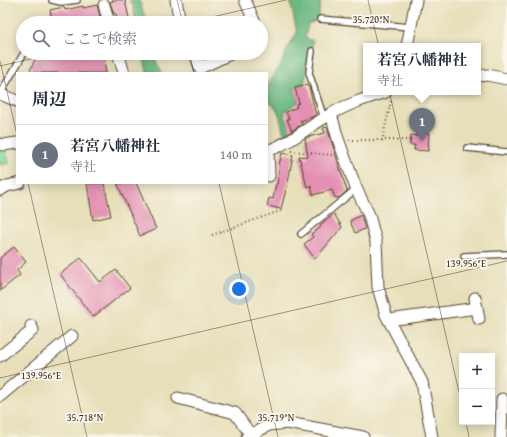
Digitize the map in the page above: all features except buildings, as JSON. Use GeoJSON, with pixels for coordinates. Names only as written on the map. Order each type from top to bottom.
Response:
{"type":"FeatureCollection","features":[{"type":"Feature","properties":{"kind":"street"},"geometry":{"type":"LineString","coordinates":[[176,0],[179,16]]}},
{"type":"Feature","properties":{"kind":"street"},"geometry":{"type":"LineString","coordinates":[[245,0],[252,16]]}},
{"type":"Feature","properties":{"kind":"street"},"geometry":{"type":"LineString","coordinates":[[407,43],[416,0]]}},
{"type":"Feature","properties":{"kind":"street"},"geometry":{"type":"LineString","coordinates":[[104,5],[105,16]]}},
{"type":"Feature","properties":{"kind":"street"},"geometry":{"type":"LineString","coordinates":[[120,60],[124,72]]}},
{"type":"Feature","properties":{"kind":"street"},"geometry":{"type":"LineString","coordinates":[[197,60],[200,68],[217,60]]}},
{"type":"Feature","properties":{"kind":"street"},"geometry":{"type":"LineString","coordinates":[[481,76],[487,75],[507,79]]}},
{"type":"Feature","properties":{"kind":"street"},"geometry":{"type":"LineString","coordinates":[[0,94],[16,101]]}},
{"type":"Feature","properties":{"kind":"street"},"geometry":{"type":"LineString","coordinates":[[269,176],[268,151],[281,146],[327,116],[352,103],[389,95]]}},
{"type":"Feature","properties":{"kind":"street"},"geometry":{"type":"LineString","coordinates":[[327,116],[338,139],[356,189],[370,215],[376,242],[378,287],[386,315],[422,382],[432,437]]}},
{"type":"Feature","properties":{"kind":"street"},"geometry":{"type":"LineString","coordinates":[[0,144],[16,143]]}},
{"type":"Feature","properties":{"kind":"street"},"geometry":{"type":"LineString","coordinates":[[0,190],[7,186],[16,184]]}},
{"type":"Feature","properties":{"kind":"street"},"geometry":{"type":"LineString","coordinates":[[389,320],[477,308]]}},
{"type":"Feature","properties":{"kind":"street"},"geometry":{"type":"LineString","coordinates":[[0,356],[33,330],[30,326]]}},
{"type":"Feature","properties":{"kind":"street"},"geometry":{"type":"LineString","coordinates":[[0,396],[72,336]]}},
{"type":"Feature","properties":{"kind":"street"},"geometry":{"type":"LineString","coordinates":[[178,398],[235,413],[249,436],[269,425],[288,423],[363,437]]}},
{"type":"Feature","properties":{"kind":"street"},"geometry":{"type":"LineString","coordinates":[[501,437],[502,399]]}},
{"type":"Feature","properties":{"kind":"lane"},"geometry":{"type":"LineString","coordinates":[[52,0],[61,2],[77,0]]}},
{"type":"Feature","properties":{"kind":"lane"},"geometry":{"type":"LineString","coordinates":[[320,18],[410,27]]}},
{"type":"Feature","properties":{"kind":"lane"},"geometry":{"type":"LineString","coordinates":[[312,51],[309,73],[327,116]]}},
{"type":"Feature","properties":{"kind":"lane"},"geometry":{"type":"LineString","coordinates":[[0,94],[20,60]]}},
{"type":"Feature","properties":{"kind":"lane"},"geometry":{"type":"LineString","coordinates":[[467,148],[507,152]]}},
{"type":"Feature","properties":{"kind":"lane"},"geometry":{"type":"LineString","coordinates":[[301,234],[356,189]]}},
{"type":"Feature","properties":{"kind":"lane"},"geometry":{"type":"LineString","coordinates":[[464,256],[507,254]]}},
{"type":"Feature","properties":{"kind":"path"},"geometry":{"type":"LineString","coordinates":[[382,140],[389,95]]}},
{"type":"Feature","properties":{"kind":"path"},"geometry":{"type":"LineString","coordinates":[[338,139],[410,140]]}},
{"type":"Feature","properties":{"kind":"path"},"geometry":{"type":"LineString","coordinates":[[281,146],[293,152],[324,155],[343,154]]}},
{"type":"Feature","properties":{"kind":"path"},"geometry":{"type":"LineString","coordinates":[[212,236],[283,210]]}},
{"type":"Feature","properties":{"kind":"green space"},"geometry":{"type":"Polygon","coordinates":[[[129,0],[139,0],[145,16],[135,16],[133,6],[129,0]]]}},
{"type":"Feature","properties":{"kind":"green space"},"geometry":{"type":"Polygon","coordinates":[[[290,0],[321,0],[318,20],[308,24],[305,38],[313,41],[304,85],[294,87],[298,102],[284,112],[291,134],[285,137],[278,111],[272,104],[268,103],[268,85],[297,33],[290,0]]]}},
{"type":"Feature","properties":{"kind":"green space"},"geometry":{"type":"Polygon","coordinates":[[[144,60],[156,60],[162,72],[147,72],[144,60]]]}},
{"type":"Feature","properties":{"kind":"green space"},"geometry":{"type":"Polygon","coordinates":[[[0,149],[6,149],[9,163],[0,165],[0,149]]]}},
{"type":"Feature","properties":{"kind":"place","name":"若宮八幡神社"},"geometry":{"type":"Point","coordinates":[422,141]}}]}
